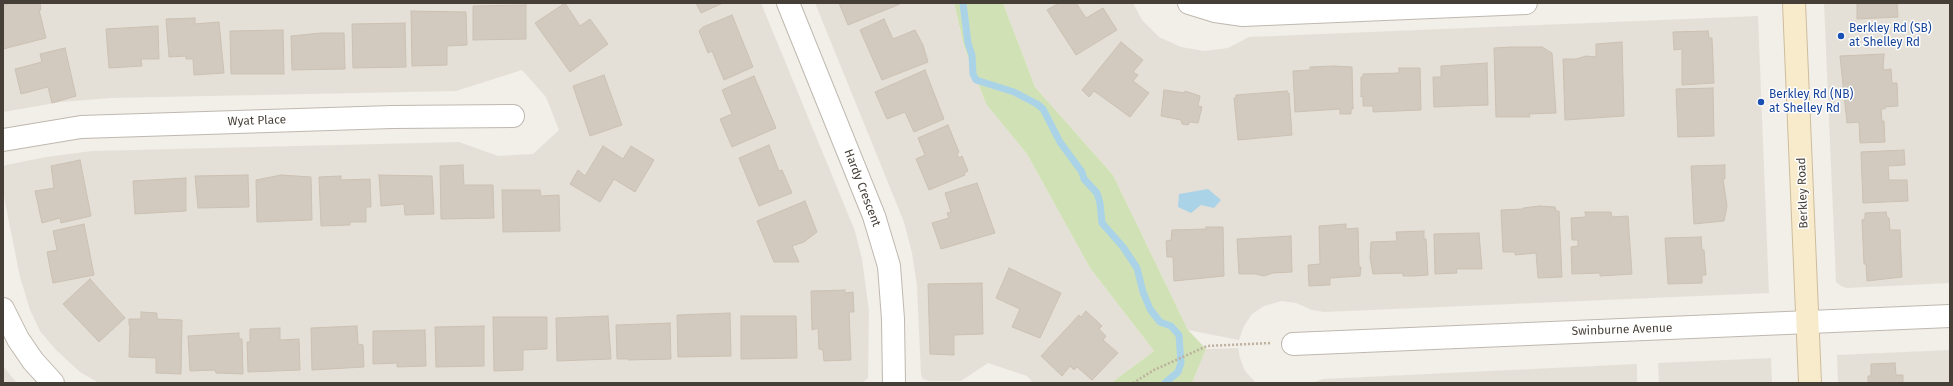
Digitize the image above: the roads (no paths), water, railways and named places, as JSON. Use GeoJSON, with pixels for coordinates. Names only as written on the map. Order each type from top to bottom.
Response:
{"type":"FeatureCollection","features":[{"type":"Feature","properties":{"kind":"street","name":"Hardy Crescent"},"geometry":{"type":"LineString","coordinates":[[788,3],[874,216],[889,266],[893,319],[894,383]]}},
{"type":"Feature","properties":{"kind":"street"},"geometry":{"type":"LineString","coordinates":[[1189,3],[1215,11],[1243,15],[1526,3]]}},
{"type":"Feature","properties":{"kind":"street","name":"Berkley Road"},"geometry":{"type":"LineString","coordinates":[[1794,3],[1810,383]]}},
{"type":"Feature","properties":{"kind":"street","name":"Wyat Place"},"geometry":{"type":"LineString","coordinates":[[3,140],[81,127],[384,117],[513,116]]}},
{"type":"Feature","properties":{"kind":"street"},"geometry":{"type":"LineString","coordinates":[[3,309],[18,339],[32,361],[53,383]]}},
{"type":"Feature","properties":{"kind":"street","name":"Swinburne Avenue"},"geometry":{"type":"LineString","coordinates":[[1293,344],[1950,316]]}},
{"type":"Feature","properties":{"kind":"water"},"geometry":{"type":"Polygon","coordinates":[[[1208,189],[1221,200],[1214,208],[1201,205],[1191,213],[1178,207],[1179,194],[1208,189]]]}},
{"type":"Feature","properties":{"kind":"waterway"},"geometry":{"type":"LineString","coordinates":[[963,3],[968,43],[972,55],[973,74],[976,80],[1014,92],[1037,104],[1043,109],[1060,142],[1082,172],[1084,179],[1097,193],[1100,203],[1102,223],[1123,247],[1137,268],[1143,292],[1150,309],[1160,322],[1171,326],[1179,335],[1181,363],[1178,372],[1165,383]]}},
{"type":"Feature","properties":{"kind":"place","name":"Berkley Rd (SB) at Shelley Rd"},"geometry":{"type":"Point","coordinates":[1841,36]}},
{"type":"Feature","properties":{"kind":"place","name":"Berkley Rd (NB) at Shelley Rd"},"geometry":{"type":"Point","coordinates":[1761,102]}}]}
